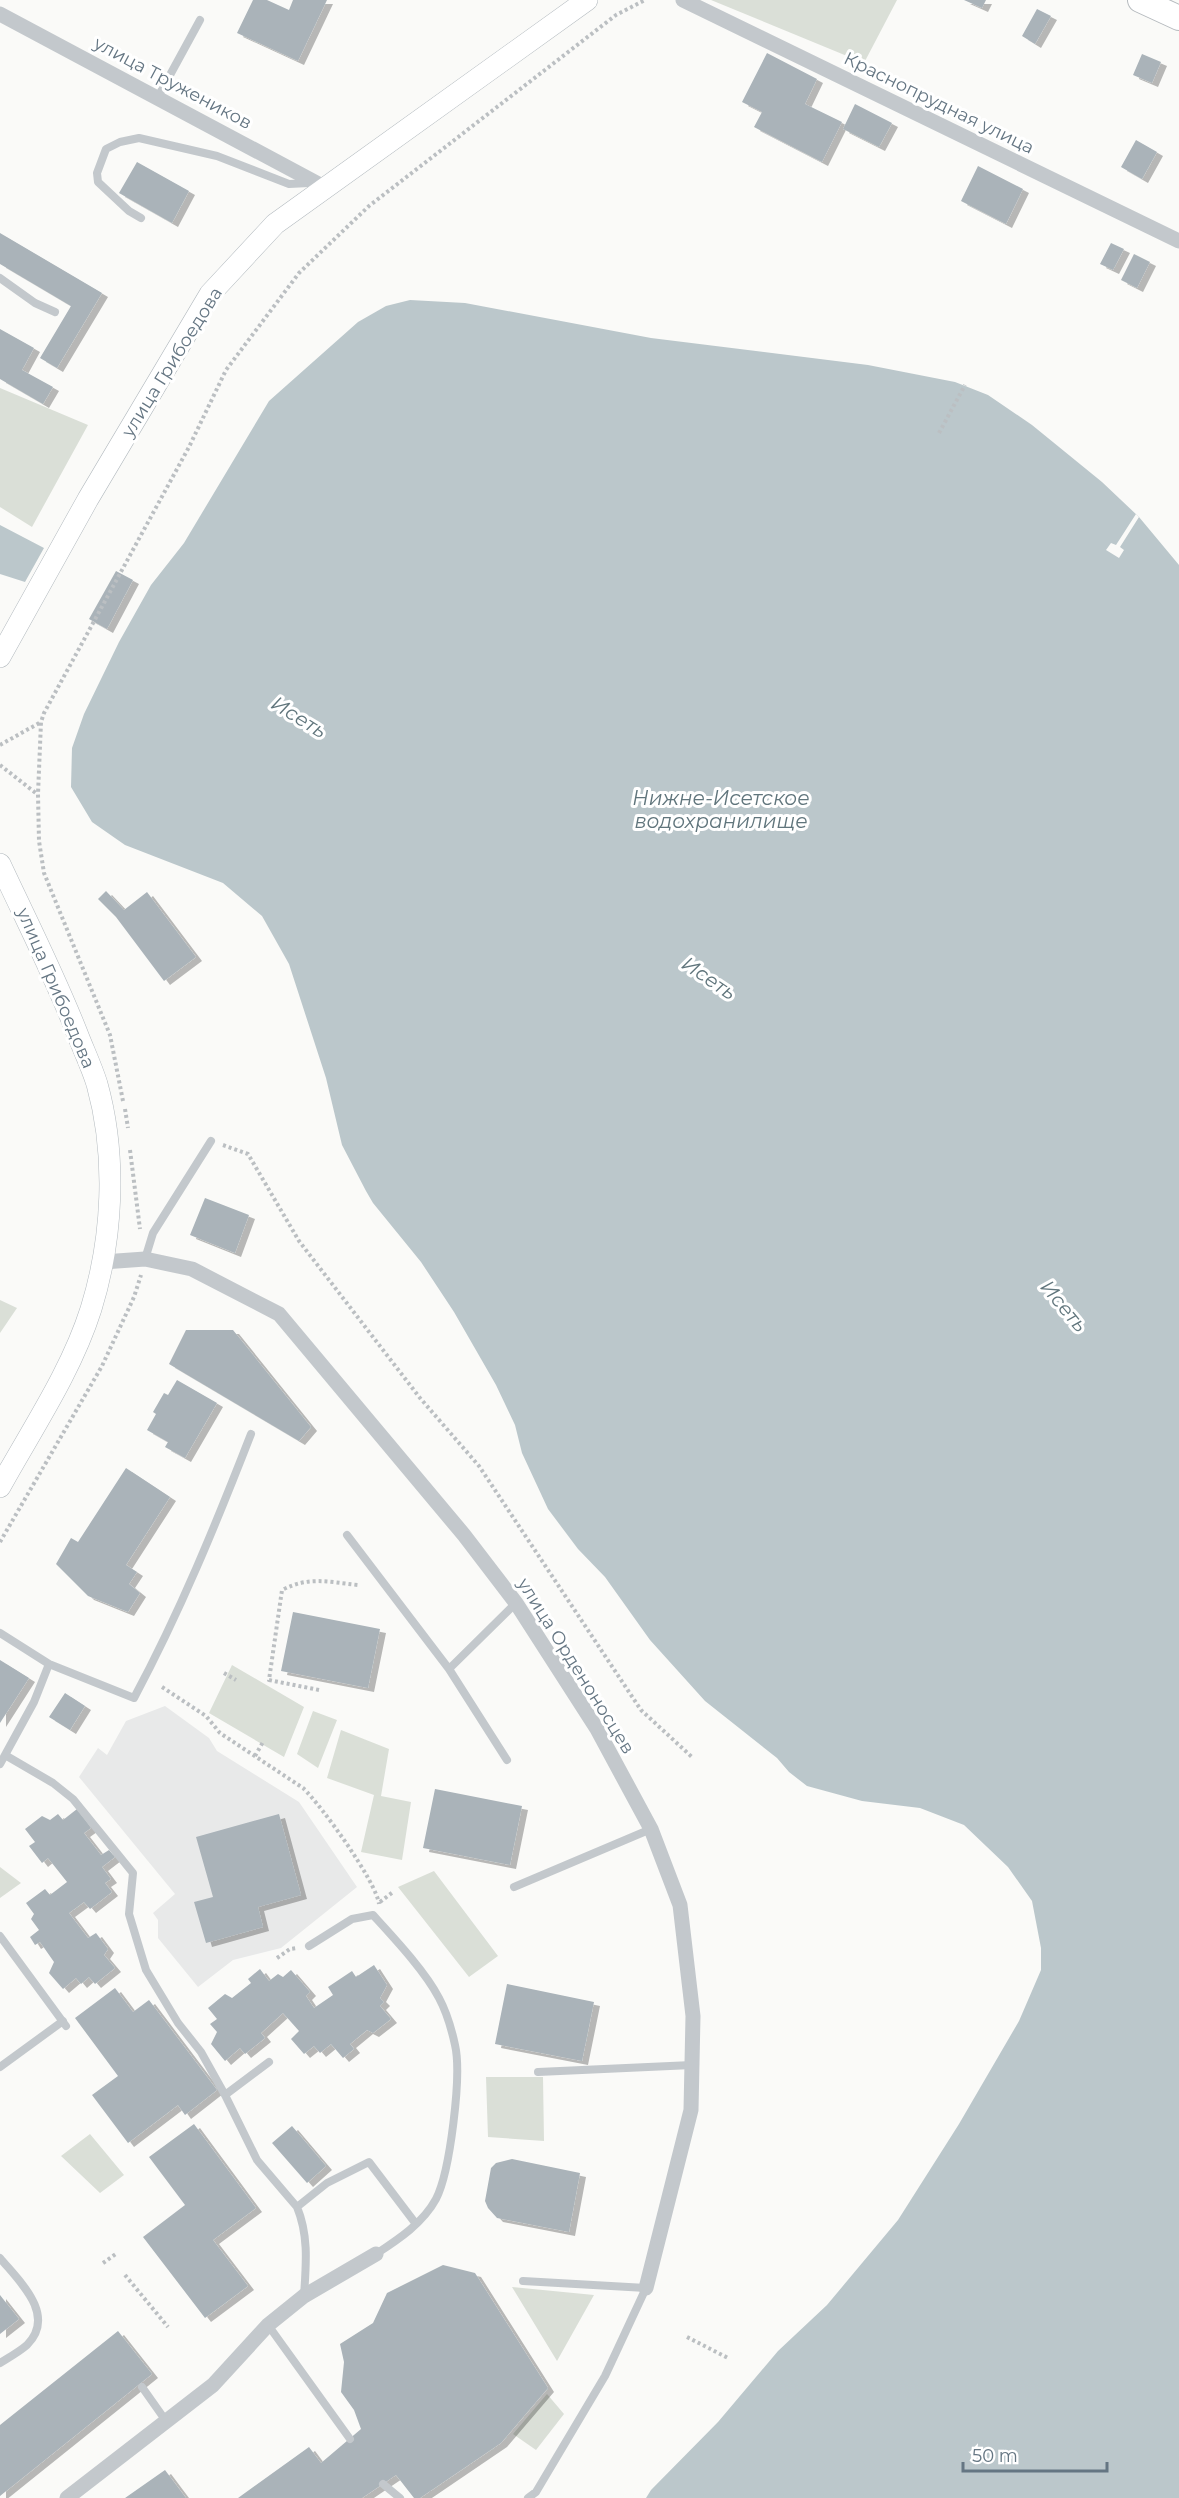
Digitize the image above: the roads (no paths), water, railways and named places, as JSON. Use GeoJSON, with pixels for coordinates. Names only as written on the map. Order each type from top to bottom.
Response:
{"type":"FeatureCollection","features":[{"type":"Feature","properties":{"kind":"main road","name":"улица Грибоедова"},"geometry":{"type":"LineString","coordinates":[[0,657],[24,609],[210,294],[275,224],[321,185],[587,0]]}},
{"type":"Feature","properties":{"kind":"main road"},"geometry":{"type":"LineString","coordinates":[[1140,0],[1179,18]]}},
{"type":"Feature","properties":{"kind":"main road","name":"улица Грибоедова"},"geometry":{"type":"LineString","coordinates":[[0,864],[62,992],[97,1084],[107,1136],[111,1188],[103,1262],[90,1310],[64,1374],[0,1487]]}},
{"type":"Feature","properties":{"kind":"street","name":"Краснопрудная улица"},"geometry":{"type":"LineString","coordinates":[[683,0],[1179,242]]}},
{"type":"Feature","properties":{"kind":"street","name":"улица Тружеников"},"geometry":{"type":"LineString","coordinates":[[0,14],[321,185]]}},
{"type":"Feature","properties":{"kind":"street","name":"улица Орденоносцев"},"geometry":{"type":"LineString","coordinates":[[103,1262],[145,1259],[192,1269],[279,1314],[464,1535],[516,1603],[597,1729],[651,1829],[680,1905],[693,2016],[691,2110],[646,2288]]}},
{"type":"Feature","properties":{"kind":"street"},"geometry":{"type":"LineString","coordinates":[[69,2497],[213,2385],[268,2325],[304,2296],[376,2254]]}},
{"type":"Feature","properties":{"kind":"lane"},"geometry":{"type":"LineString","coordinates":[[158,97],[200,20]]}},
{"type":"Feature","properties":{"kind":"lane"},"geometry":{"type":"LineString","coordinates":[[141,218],[123,207],[98,182],[97,173],[106,149],[120,142],[139,138],[218,156],[289,184],[321,185]]}},
{"type":"Feature","properties":{"kind":"lane"},"geometry":{"type":"LineString","coordinates":[[0,278],[35,303],[54,312]]}},
{"type":"Feature","properties":{"kind":"lane"},"geometry":{"type":"LineString","coordinates":[[145,1259],[153,1233],[211,1140]]}},
{"type":"Feature","properties":{"kind":"lane"},"geometry":{"type":"LineString","coordinates":[[0,1634],[49,1664],[134,1698],[168,1636],[251,1434]]}},
{"type":"Feature","properties":{"kind":"lane"},"geometry":{"type":"LineString","coordinates":[[347,1535],[449,1669],[507,1760]]}},
{"type":"Feature","properties":{"kind":"lane"},"geometry":{"type":"LineString","coordinates":[[449,1669],[516,1603]]}},
{"type":"Feature","properties":{"kind":"lane"},"geometry":{"type":"LineString","coordinates":[[0,1764],[33,1702],[49,1664]]}},
{"type":"Feature","properties":{"kind":"lane"},"geometry":{"type":"LineString","coordinates":[[5,1755],[73,1799],[133,1873],[129,1914],[146,1970],[178,2023],[201,2052],[257,2160],[297,2207],[304,2222],[307,2254],[304,2296]]}},
{"type":"Feature","properties":{"kind":"lane"},"geometry":{"type":"LineString","coordinates":[[514,1887],[651,1829]]}},
{"type":"Feature","properties":{"kind":"lane"},"geometry":{"type":"LineString","coordinates":[[309,1946],[352,1919],[373,1915],[399,1943],[439,1998],[456,2047],[456,2106],[448,2155],[436,2198],[404,2236],[376,2254]]}},
{"type":"Feature","properties":{"kind":"lane"},"geometry":{"type":"LineString","coordinates":[[0,1936],[65,2024],[0,2067]]}},
{"type":"Feature","properties":{"kind":"lane"},"geometry":{"type":"LineString","coordinates":[[225,2095],[269,2062]]}},
{"type":"Feature","properties":{"kind":"lane"},"geometry":{"type":"LineString","coordinates":[[538,2072],[692,2065]]}},
{"type":"Feature","properties":{"kind":"lane"},"geometry":{"type":"LineString","coordinates":[[297,2207],[327,2182],[369,2162],[416,2224]]}},
{"type":"Feature","properties":{"kind":"lane"},"geometry":{"type":"LineString","coordinates":[[0,2258],[35,2301],[39,2321],[27,2344],[0,2363]]}},
{"type":"Feature","properties":{"kind":"lane"},"geometry":{"type":"LineString","coordinates":[[523,2281],[646,2288],[604,2376],[536,2492],[528,2498]]}},
{"type":"Feature","properties":{"kind":"lane"},"geometry":{"type":"LineString","coordinates":[[268,2325],[350,2439]]}},
{"type":"Feature","properties":{"kind":"lane"},"geometry":{"type":"LineString","coordinates":[[142,2387],[166,2421]]}},
{"type":"Feature","properties":{"kind":"lane"},"geometry":{"type":"LineString","coordinates":[[383,2484],[400,2498]]}},
{"type":"Feature","properties":{"kind":"water","name":"Нижне-Исетское водохранилище"},"geometry":{"type":"Polygon","coordinates":[[[410,300],[465,303],[651,338],[868,365],[955,382],[988,395],[1032,425],[1102,482],[1139,517],[1179,565],[1179,2498],[646,2498],[651,2490],[718,2422],[778,2351],[827,2305],[898,2220],[959,2124],[1019,2021],[1041,1970],[1041,1948],[1032,1901],[1008,1867],[964,1825],[920,1808],[862,1801],[807,1786],[789,1772],[777,1758],[705,1701],[650,1640],[605,1577],[578,1549],[548,1509],[522,1453],[515,1425],[496,1385],[454,1312],[421,1262],[373,1203],[366,1191],[342,1145],[326,1078],[289,964],[262,916],[223,883],[125,845],[92,822],[71,787],[72,748],[84,714],[119,642],[151,585],[184,543],[269,401],[358,322],[386,306],[410,300]]]}},
{"type":"Feature","properties":{"kind":"water"},"geometry":{"type":"Polygon","coordinates":[[[0,525],[44,548],[25,582],[0,574],[0,525]]]}},
{"type":"Feature","properties":{"kind":"water label","name":"Исеть"},"geometry":{"type":"Point","coordinates":[299,717]}},
{"type":"Feature","properties":{"kind":"water label","name":"Исеть"},"geometry":{"type":"Point","coordinates":[709,978]}},
{"type":"Feature","properties":{"kind":"water label","name":"Исеть"},"geometry":{"type":"Point","coordinates":[1064,1306]}}]}
